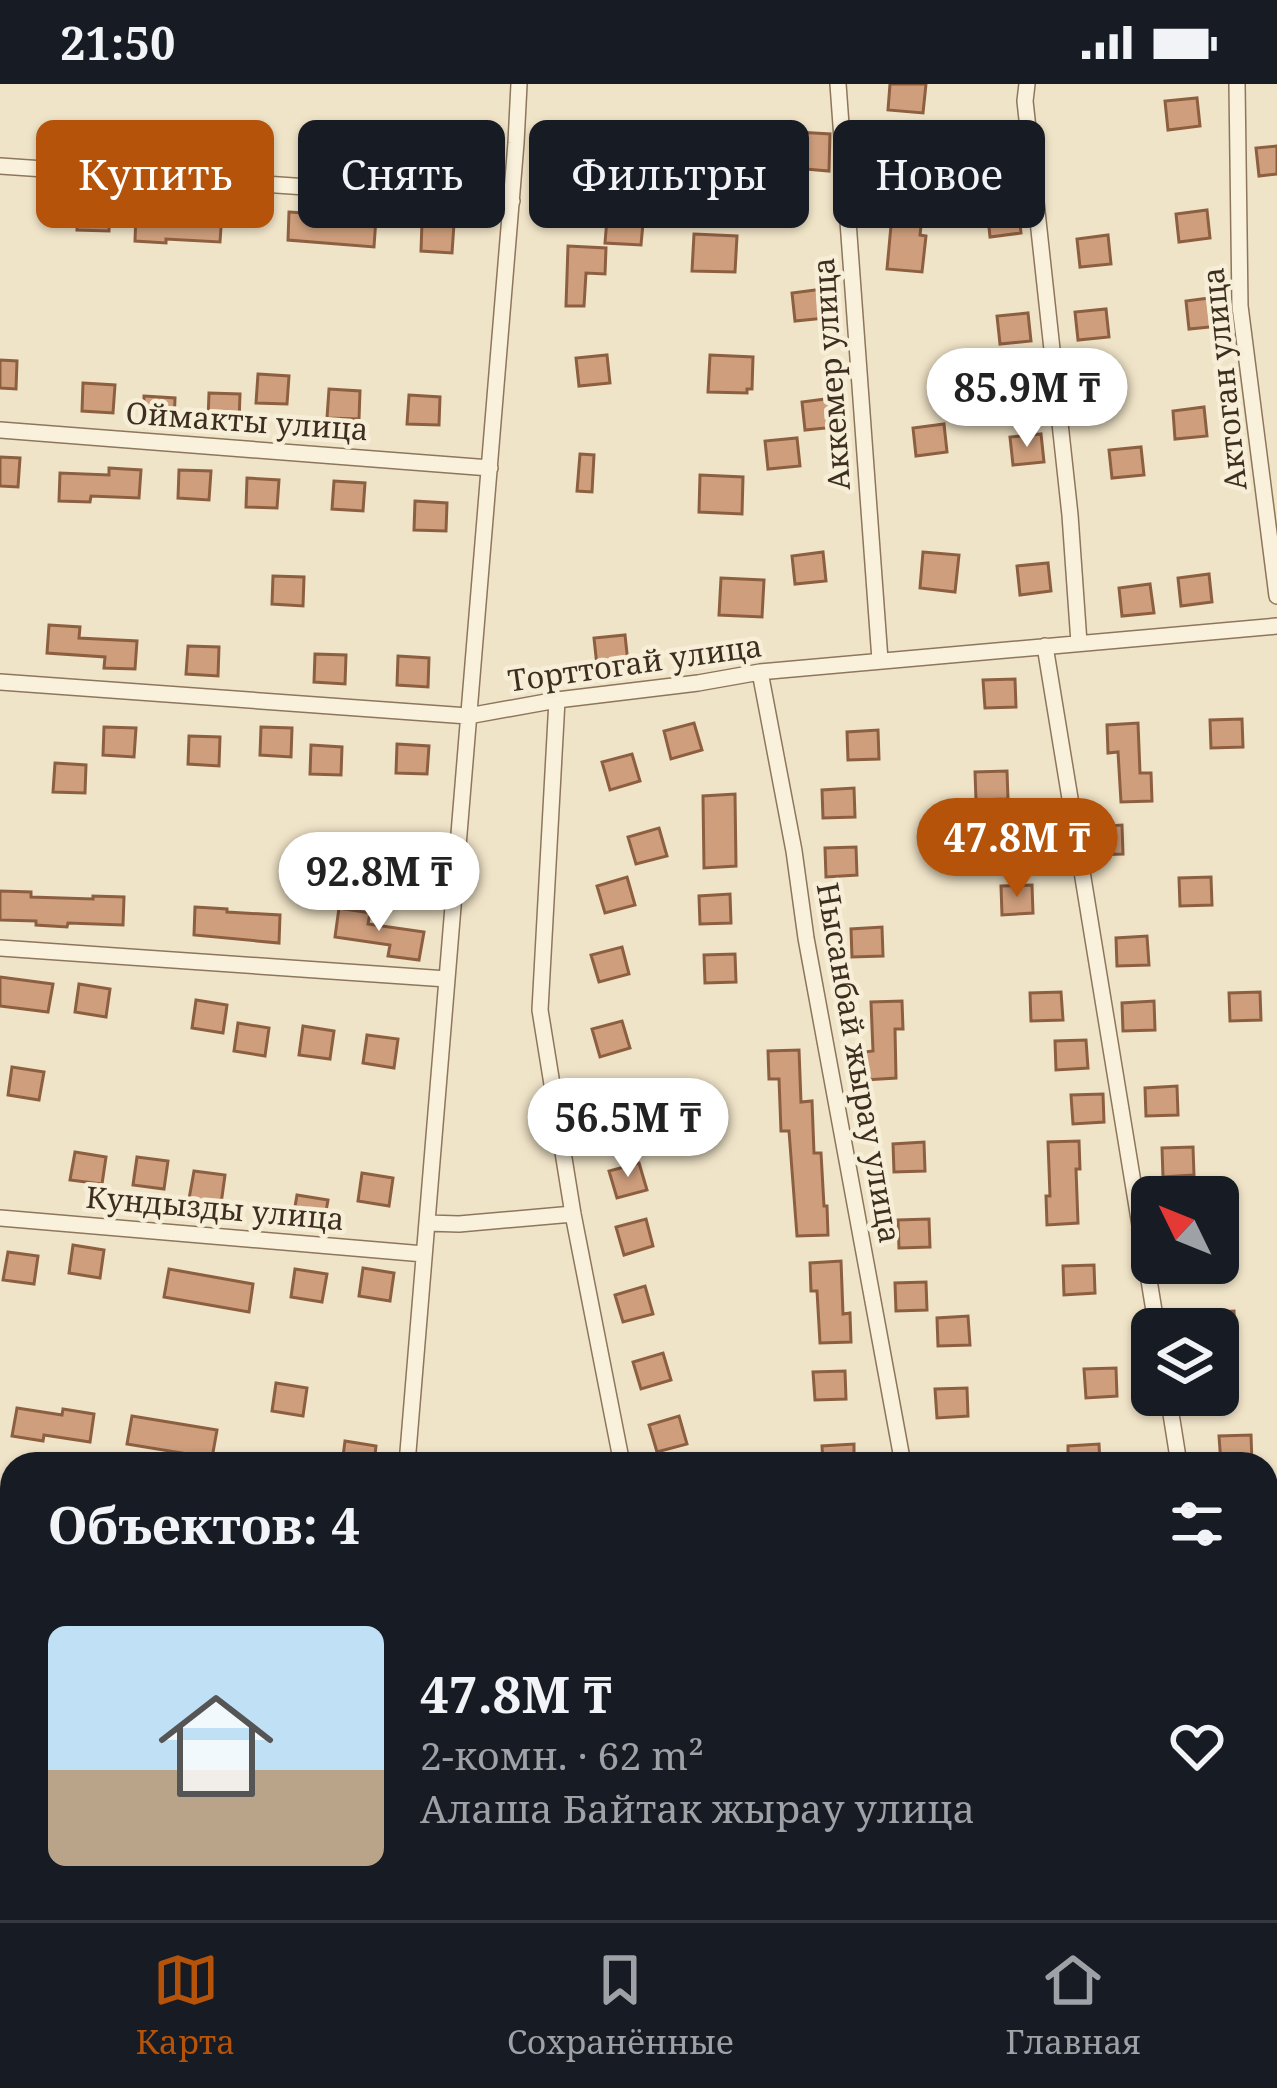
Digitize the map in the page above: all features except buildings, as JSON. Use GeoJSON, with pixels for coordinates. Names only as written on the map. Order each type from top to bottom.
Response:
{"type":"FeatureCollection","features":[{"type":"Feature","properties":{"kind":"street"},"geometry":{"type":"LineString","coordinates":[[408,1452],[519,84]]}},
{"type":"Feature","properties":{"kind":"street","name":"Аккемер улица"},"geometry":{"type":"LineString","coordinates":[[838,84],[880,661]]}},
{"type":"Feature","properties":{"kind":"street"},"geometry":{"type":"LineString","coordinates":[[1027,84],[1079,644]]}},
{"type":"Feature","properties":{"kind":"street","name":"Актоган улица"},"geometry":{"type":"LineString","coordinates":[[1237,84],[1240,306],[1277,596]]}},
{"type":"Feature","properties":{"kind":"street"},"geometry":{"type":"LineString","coordinates":[[0,166],[512,201]]}},
{"type":"Feature","properties":{"kind":"street","name":"Оймакты улица"},"geometry":{"type":"LineString","coordinates":[[0,430],[490,468]]}},
{"type":"Feature","properties":{"kind":"street","name":"Торттогай улица"},"geometry":{"type":"LineString","coordinates":[[0,682],[468,716],[760,672],[1277,626]]}},
{"type":"Feature","properties":{"kind":"street"},"geometry":{"type":"LineString","coordinates":[[1045,646],[1154,1308]]}},
{"type":"Feature","properties":{"kind":"street","name":"Нысанбай жырау улица"},"geometry":{"type":"LineString","coordinates":[[760,672],[901,1452]]}},
{"type":"Feature","properties":{"kind":"street"},"geometry":{"type":"LineString","coordinates":[[557,700],[540,1010],[573,1214],[620,1452]]}},
{"type":"Feature","properties":{"kind":"street"},"geometry":{"type":"LineString","coordinates":[[0,948],[447,979]]}},
{"type":"Feature","properties":{"kind":"street"},"geometry":{"type":"LineString","coordinates":[[427,1223],[573,1214]]}},
{"type":"Feature","properties":{"kind":"street","name":"Кундызды улица"},"geometry":{"type":"LineString","coordinates":[[0,1218],[424,1254]]}},
{"type":"Feature","properties":{"kind":"street"},"geometry":{"type":"LineString","coordinates":[[1172,1416],[1178,1452]]}}]}
